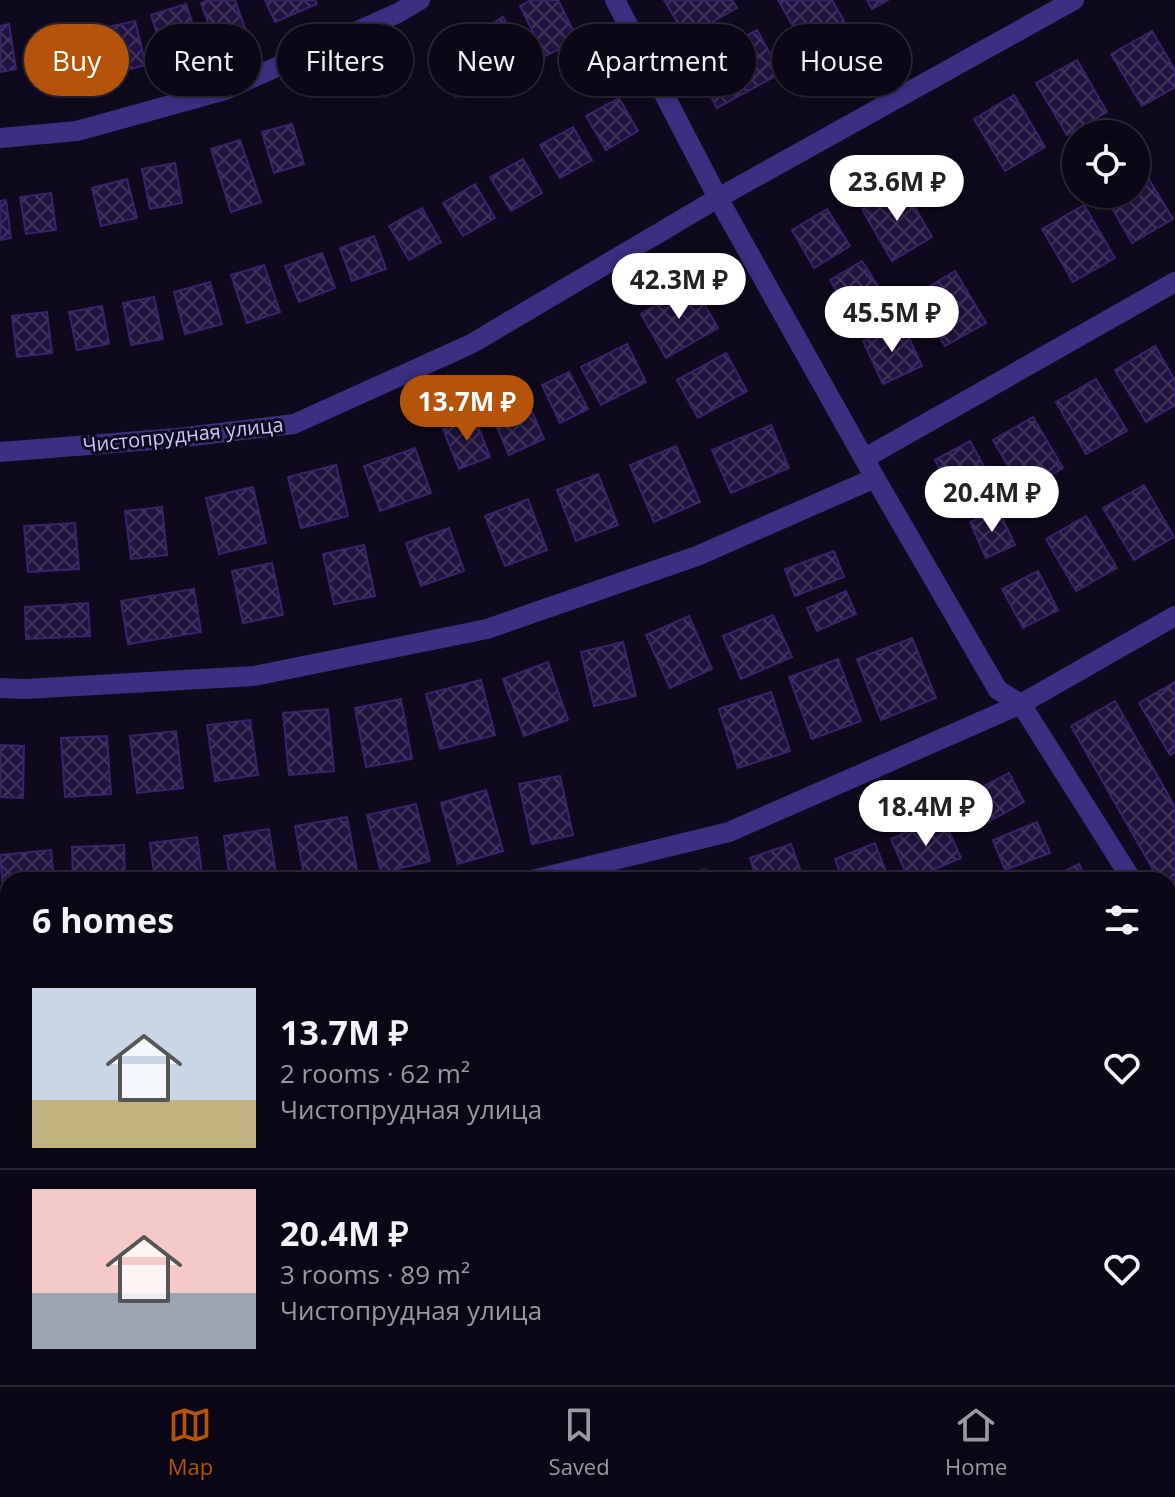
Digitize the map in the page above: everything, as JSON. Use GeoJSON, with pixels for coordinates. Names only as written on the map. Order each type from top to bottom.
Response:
{"type":"FeatureCollection","features":[{"type":"Feature","properties":{"kind":"street"},"geometry":{"type":"LineString","coordinates":[[0,138],[77,131],[225,90],[398,13],[420,0]]}},
{"type":"Feature","properties":{"kind":"street"},"geometry":{"type":"LineString","coordinates":[[615,0],[718,198],[998,690],[1021,704],[1127,872]]}},
{"type":"Feature","properties":{"kind":"street","name":"Чистопрудная улица"},"geometry":{"type":"LineString","coordinates":[[0,452],[177,438],[294,424],[471,344],[718,198],[1074,0]]}},
{"type":"Feature","properties":{"kind":"street"},"geometry":{"type":"LineString","coordinates":[[865,458],[1175,282]]}},
{"type":"Feature","properties":{"kind":"street"},"geometry":{"type":"LineString","coordinates":[[0,688],[254,676],[487,629],[697,556],[875,478]]}},
{"type":"Feature","properties":{"kind":"street"},"geometry":{"type":"LineString","coordinates":[[565,872],[729,832],[1021,704],[1175,616]]}},
{"type":"Feature","properties":{"kind":"path"},"geometry":{"type":"LineString","coordinates":[[0,1282],[0,1341]]}},
{"type":"Feature","properties":{"kind":"green space"},"geometry":{"type":"Polygon","coordinates":[[[706,867],[710,872],[693,872],[706,867]]]}},
{"type":"Feature","properties":{"kind":"building"},"geometry":{"type":"Polygon","coordinates":[[[235,0],[244,24],[209,24],[201,3],[235,0]]]}},
{"type":"Feature","properties":{"kind":"building"},"geometry":{"type":"Polygon","coordinates":[[[265,0],[315,0],[317,4],[275,22],[265,0]]]}},
{"type":"Feature","properties":{"kind":"building"},"geometry":{"type":"Polygon","coordinates":[[[531,0],[558,0],[570,24],[559,24],[559,49],[545,56],[543,24],[529,24],[520,6],[531,0]]]}},
{"type":"Feature","properties":{"kind":"building"},"geometry":{"type":"Polygon","coordinates":[[[664,0],[732,0],[737,8],[709,24],[678,24],[664,0]]]}},
{"type":"Feature","properties":{"kind":"building"},"geometry":{"type":"Polygon","coordinates":[[[778,0],[832,0],[844,21],[839,24],[792,24],[778,0]]]}},
{"type":"Feature","properties":{"kind":"building"},"geometry":{"type":"Polygon","coordinates":[[[867,0],[888,0],[872,9],[867,0]]]}},
{"type":"Feature","properties":{"kind":"building"},"geometry":{"type":"Polygon","coordinates":[[[186,4],[193,24],[154,24],[151,15],[186,4]]]}},
{"type":"Feature","properties":{"kind":"building"},"geometry":{"type":"Polygon","coordinates":[[[503,17],[507,24],[492,24],[503,17]]]}},
{"type":"Feature","properties":{"kind":"building"},"geometry":{"type":"Polygon","coordinates":[[[135,21],[145,65],[129,69],[129,24],[122,24],[135,21]]]}},
{"type":"Feature","properties":{"kind":"building"},"geometry":{"type":"Polygon","coordinates":[[[9,24],[16,69],[0,72],[0,26],[9,24]]]}},
{"type":"Feature","properties":{"kind":"building"},"geometry":{"type":"Polygon","coordinates":[[[756,31],[772,57],[772,78],[756,87],[756,31]]]}},
{"type":"Feature","properties":{"kind":"building"},"geometry":{"type":"Polygon","coordinates":[[[1152,31],[1175,70],[1175,87],[1142,106],[1111,54],[1152,31]]]}},
{"type":"Feature","properties":{"kind":"building"},"geometry":{"type":"Polygon","coordinates":[[[1077,60],[1107,112],[1093,120],[1062,120],[1062,127],[1036,83],[1077,60]]]}},
{"type":"Feature","properties":{"kind":"building"},"geometry":{"type":"Polygon","coordinates":[[[1014,95],[1045,147],[1005,171],[974,119],[1014,95]]]}},
{"type":"Feature","properties":{"kind":"building"},"geometry":{"type":"Polygon","coordinates":[[[710,96],[739,96],[717,108],[710,96]]]}},
{"type":"Feature","properties":{"kind":"building"},"geometry":{"type":"Polygon","coordinates":[[[619,98],[638,131],[606,150],[586,116],[619,98]]]}},
{"type":"Feature","properties":{"kind":"building"},"geometry":{"type":"Polygon","coordinates":[[[292,124],[304,164],[274,173],[262,132],[292,124]]]}},
{"type":"Feature","properties":{"kind":"building"},"geometry":{"type":"Polygon","coordinates":[[[573,127],[592,160],[560,178],[540,145],[573,127]]]}},
{"type":"Feature","properties":{"kind":"building"},"geometry":{"type":"Polygon","coordinates":[[[240,140],[261,202],[231,212],[211,149],[240,140]]]}},
{"type":"Feature","properties":{"kind":"building"},"geometry":{"type":"Polygon","coordinates":[[[523,159],[542,193],[511,211],[490,177],[523,159]]]}},
{"type":"Feature","properties":{"kind":"building"},"geometry":{"type":"Polygon","coordinates":[[[175,163],[182,203],[150,209],[142,169],[175,163]]]}},
{"type":"Feature","properties":{"kind":"building"},"geometry":{"type":"Polygon","coordinates":[[[127,179],[137,218],[101,226],[92,188],[127,179]]]}},
{"type":"Feature","properties":{"kind":"building"},"geometry":{"type":"Polygon","coordinates":[[[1150,181],[1173,219],[1132,243],[1112,208],[1150,208],[1150,181]]]}},
{"type":"Feature","properties":{"kind":"building"},"geometry":{"type":"Polygon","coordinates":[[[475,184],[495,218],[463,236],[443,203],[475,184]]]}},
{"type":"Feature","properties":{"kind":"building"},"geometry":{"type":"Polygon","coordinates":[[[902,185],[932,237],[892,261],[862,209],[902,185]]]}},
{"type":"Feature","properties":{"kind":"building"},"geometry":{"type":"Polygon","coordinates":[[[51,193],[56,230],[26,234],[20,197],[51,193]]]}},
{"type":"Feature","properties":{"kind":"building"},"geometry":{"type":"Polygon","coordinates":[[[6,200],[11,238],[0,240],[0,201],[6,200]]]}},
{"type":"Feature","properties":{"kind":"building"},"geometry":{"type":"Polygon","coordinates":[[[422,208],[441,242],[409,260],[389,226],[422,208]]]}},
{"type":"Feature","properties":{"kind":"building"},"geometry":{"type":"Polygon","coordinates":[[[1079,208],[1086,208],[1115,258],[1073,282],[1042,229],[1079,208]]]}},
{"type":"Feature","properties":{"kind":"building"},"geometry":{"type":"Polygon","coordinates":[[[827,209],[850,246],[814,268],[792,230],[827,209]]]}},
{"type":"Feature","properties":{"kind":"building"},"geometry":{"type":"Polygon","coordinates":[[[374,236],[386,269],[352,281],[340,248],[374,236]]]}},
{"type":"Feature","properties":{"kind":"building"},"geometry":{"type":"Polygon","coordinates":[[[322,253],[335,288],[299,302],[285,266],[322,253]]]}},
{"type":"Feature","properties":{"kind":"building"},"geometry":{"type":"Polygon","coordinates":[[[862,261],[881,291],[848,310],[830,280],[862,261]]]}},
{"type":"Feature","properties":{"kind":"building"},"geometry":{"type":"Polygon","coordinates":[[[264,265],[280,312],[247,323],[231,275],[264,265]]]}},
{"type":"Feature","properties":{"kind":"building"},"geometry":{"type":"Polygon","coordinates":[[[955,271],[986,323],[945,346],[915,295],[955,271]]]}},
{"type":"Feature","properties":{"kind":"building"},"geometry":{"type":"Polygon","coordinates":[[[210,282],[222,324],[185,334],[174,292],[210,282]]]}},
{"type":"Feature","properties":{"kind":"building"},"geometry":{"type":"Polygon","coordinates":[[[693,285],[718,328],[666,358],[641,314],[693,285]]]}},
{"type":"Feature","properties":{"kind":"building"},"geometry":{"type":"Polygon","coordinates":[[[154,297],[163,339],[131,345],[123,303],[154,297]]]}},
{"type":"Feature","properties":{"kind":"building"},"geometry":{"type":"Polygon","coordinates":[[[102,306],[109,344],[77,350],[69,312],[102,306]]]}},
{"type":"Feature","properties":{"kind":"building"},"geometry":{"type":"Polygon","coordinates":[[[47,312],[52,353],[17,357],[12,316],[47,312]]]}},
{"type":"Feature","properties":{"kind":"building"},"geometry":{"type":"Polygon","coordinates":[[[902,323],[922,366],[883,384],[863,341],[902,323]]]}},
{"type":"Feature","properties":{"kind":"building"},"geometry":{"type":"Polygon","coordinates":[[[627,344],[646,382],[601,405],[581,367],[627,344]]]}},
{"type":"Feature","properties":{"kind":"building"},"geometry":{"type":"Polygon","coordinates":[[[1155,346],[1175,380],[1175,405],[1146,422],[1115,370],[1155,346]]]}},
{"type":"Feature","properties":{"kind":"building"},"geometry":{"type":"Polygon","coordinates":[[[726,353],[747,391],[698,418],[677,380],[726,353]]]}},
{"type":"Feature","properties":{"kind":"building"},"geometry":{"type":"Polygon","coordinates":[[[569,372],[588,409],[560,423],[542,385],[569,372]]]}},
{"type":"Feature","properties":{"kind":"building"},"geometry":{"type":"Polygon","coordinates":[[[1096,379],[1127,431],[1086,454],[1056,402],[1096,379]]]}},
{"type":"Feature","properties":{"kind":"building"},"geometry":{"type":"Polygon","coordinates":[[[523,391],[544,439],[509,455],[488,407],[523,391]]]}},
{"type":"Feature","properties":{"kind":"building"},"geometry":{"type":"Polygon","coordinates":[[[474,416],[490,457],[459,469],[443,429],[474,416]]]}},
{"type":"Feature","properties":{"kind":"building"},"geometry":{"type":"Polygon","coordinates":[[[1033,417],[1063,468],[1023,492],[993,440],[1033,417]]]}},
{"type":"Feature","properties":{"kind":"building"},"geometry":{"type":"Polygon","coordinates":[[[771,425],[789,468],[731,493],[712,450],[771,425]]]}},
{"type":"Feature","properties":{"kind":"building"},"geometry":{"type":"Polygon","coordinates":[[[970,441],[992,481],[957,501],[935,460],[970,441]]]}},
{"type":"Feature","properties":{"kind":"building"},"geometry":{"type":"Polygon","coordinates":[[[676,446],[700,502],[654,522],[630,465],[676,446]]]}},
{"type":"Feature","properties":{"kind":"building"},"geometry":{"type":"Polygon","coordinates":[[[415,448],[431,493],[380,511],[364,466],[415,448]]]}},
{"type":"Feature","properties":{"kind":"building"},"geometry":{"type":"Polygon","coordinates":[[[336,465],[348,516],[301,528],[288,477],[336,465]]]}},
{"type":"Feature","properties":{"kind":"building"},"geometry":{"type":"Polygon","coordinates":[[[598,474],[618,525],[576,541],[557,490],[598,474]]]}},
{"type":"Feature","properties":{"kind":"building"},"geometry":{"type":"Polygon","coordinates":[[[1144,485],[1174,537],[1134,560],[1103,508],[1144,485]]]}},
{"type":"Feature","properties":{"kind":"building"},"geometry":{"type":"Polygon","coordinates":[[[253,487],[266,543],[219,554],[206,498],[253,487]]]}},
{"type":"Feature","properties":{"kind":"building"},"geometry":{"type":"Polygon","coordinates":[[[528,499],[547,550],[505,566],[485,516],[528,499]]]}},
{"type":"Feature","properties":{"kind":"building"},"geometry":{"type":"Polygon","coordinates":[[[162,507],[167,555],[131,559],[125,511],[162,507]]]}},
{"type":"Feature","properties":{"kind":"building"},"geometry":{"type":"Polygon","coordinates":[[[998,509],[1015,545],[986,558],[970,522],[998,509]]]}},
{"type":"Feature","properties":{"kind":"building"},"geometry":{"type":"Polygon","coordinates":[[[1086,516],[1117,568],[1076,591],[1046,539],[1086,516]]]}},
{"type":"Feature","properties":{"kind":"building"},"geometry":{"type":"Polygon","coordinates":[[[75,523],[79,569],[28,572],[24,526],[75,523]]]}},
{"type":"Feature","properties":{"kind":"building"},"geometry":{"type":"Polygon","coordinates":[[[449,528],[464,571],[421,586],[406,543],[449,528]]]}},
{"type":"Feature","properties":{"kind":"building"},"geometry":{"type":"Polygon","coordinates":[[[364,545],[375,596],[334,604],[323,554],[364,545]]]}},
{"type":"Feature","properties":{"kind":"building"},"geometry":{"type":"Polygon","coordinates":[[[834,551],[844,577],[795,596],[785,569],[834,551]]]}},
{"type":"Feature","properties":{"kind":"building"},"geometry":{"type":"Polygon","coordinates":[[[272,563],[283,615],[243,623],[232,571],[272,563]]]}},
{"type":"Feature","properties":{"kind":"building"},"geometry":{"type":"Polygon","coordinates":[[[1038,571],[1058,610],[1023,628],[1002,589],[1038,571]]]}},
{"type":"Feature","properties":{"kind":"building"},"geometry":{"type":"Polygon","coordinates":[[[194,589],[201,632],[128,644],[121,601],[194,589]]]}},
{"type":"Feature","properties":{"kind":"building"},"geometry":{"type":"Polygon","coordinates":[[[846,591],[856,614],[817,631],[807,608],[846,591]]]}},
{"type":"Feature","properties":{"kind":"building"},"geometry":{"type":"Polygon","coordinates":[[[88,603],[90,636],[26,639],[25,607],[88,603]]]}},
{"type":"Feature","properties":{"kind":"building"},"geometry":{"type":"Polygon","coordinates":[[[773,615],[792,657],[741,679],[723,636],[773,615]]]}},
{"type":"Feature","properties":{"kind":"building"},"geometry":{"type":"Polygon","coordinates":[[[689,616],[712,669],[670,688],[646,635],[689,616]]]}},
{"type":"Feature","properties":{"kind":"building"},"geometry":{"type":"Polygon","coordinates":[[[912,638],[936,698],[881,720],[857,659],[912,638]]]}},
{"type":"Feature","properties":{"kind":"building"},"geometry":{"type":"Polygon","coordinates":[[[623,642],[636,696],[594,706],[581,652],[623,642]]]}},
{"type":"Feature","properties":{"kind":"building"},"geometry":{"type":"Polygon","coordinates":[[[838,659],[861,721],[812,739],[789,677],[838,659]]]}},
{"type":"Feature","properties":{"kind":"building"},"geometry":{"type":"Polygon","coordinates":[[[548,662],[568,720],[524,736],[503,679],[548,662]]]}},
{"type":"Feature","properties":{"kind":"building"},"geometry":{"type":"Polygon","coordinates":[[[481,680],[495,735],[440,749],[426,694],[481,680]]]}},
{"type":"Feature","properties":{"kind":"building"},"geometry":{"type":"Polygon","coordinates":[[[1175,682],[1175,752],[1170,755],[1139,703],[1175,682]]]}},
{"type":"Feature","properties":{"kind":"building"},"geometry":{"type":"Polygon","coordinates":[[[771,692],[790,751],[738,768],[719,709],[771,692]]]}},
{"type":"Feature","properties":{"kind":"building"},"geometry":{"type":"Polygon","coordinates":[[[401,699],[412,759],[366,767],[355,708],[401,699]]]}},
{"type":"Feature","properties":{"kind":"building"},"geometry":{"type":"Polygon","coordinates":[[[1115,701],[1175,807],[1175,872],[1154,872],[1071,726],[1115,701]]]}},
{"type":"Feature","properties":{"kind":"building"},"geometry":{"type":"Polygon","coordinates":[[[328,709],[334,771],[289,775],[283,713],[328,709]]]}},
{"type":"Feature","properties":{"kind":"building"},"geometry":{"type":"Polygon","coordinates":[[[250,720],[258,775],[215,781],[207,725],[250,720]]]}},
{"type":"Feature","properties":{"kind":"building"},"geometry":{"type":"Polygon","coordinates":[[[176,731],[183,788],[137,793],[130,736],[176,731]]]}},
{"type":"Feature","properties":{"kind":"building"},"geometry":{"type":"Polygon","coordinates":[[[107,736],[111,794],[65,797],[61,738],[107,736]]]}},
{"type":"Feature","properties":{"kind":"building"},"geometry":{"type":"Polygon","coordinates":[[[0,745],[24,746],[23,798],[0,797],[0,745]]]}},
{"type":"Feature","properties":{"kind":"building"},"geometry":{"type":"Polygon","coordinates":[[[1009,773],[1024,802],[979,827],[963,797],[1009,773]]]}},
{"type":"Feature","properties":{"kind":"building"},"geometry":{"type":"Polygon","coordinates":[[[560,776],[573,835],[532,844],[519,784],[560,776]]]}},
{"type":"Feature","properties":{"kind":"building"},"geometry":{"type":"Polygon","coordinates":[[[486,790],[503,851],[458,864],[441,803],[486,790]]]}},
{"type":"Feature","properties":{"kind":"building"},"geometry":{"type":"Polygon","coordinates":[[[416,804],[430,861],[381,872],[367,815],[416,804]]]}},
{"type":"Feature","properties":{"kind":"building"},"geometry":{"type":"Polygon","coordinates":[[[942,816],[961,858],[928,872],[905,872],[891,839],[942,816]]]}},
{"type":"Feature","properties":{"kind":"building"},"geometry":{"type":"Polygon","coordinates":[[[347,817],[357,872],[304,872],[295,826],[347,817]]]}},
{"type":"Feature","properties":{"kind":"building"},"geometry":{"type":"Polygon","coordinates":[[[1037,822],[1050,853],[1005,870],[993,840],[1037,822]]]}},
{"type":"Feature","properties":{"kind":"building"},"geometry":{"type":"Polygon","coordinates":[[[269,829],[276,872],[229,872],[224,836],[269,829]]]}},
{"type":"Feature","properties":{"kind":"building"},"geometry":{"type":"Polygon","coordinates":[[[197,837],[202,872],[154,872],[150,843],[197,837]]]}},
{"type":"Feature","properties":{"kind":"building"},"geometry":{"type":"Polygon","coordinates":[[[875,843],[886,872],[840,872],[835,859],[875,843]]]}},
{"type":"Feature","properties":{"kind":"building"},"geometry":{"type":"Polygon","coordinates":[[[791,844],[801,872],[754,872],[750,858],[791,844]]]}},
{"type":"Feature","properties":{"kind":"building"},"geometry":{"type":"Polygon","coordinates":[[[124,845],[125,872],[73,872],[72,847],[124,845]]]}},
{"type":"Feature","properties":{"kind":"building"},"geometry":{"type":"Polygon","coordinates":[[[51,850],[53,872],[2,872],[0,855],[51,850]]]}},
{"type":"Feature","properties":{"kind":"building"},"geometry":{"type":"Polygon","coordinates":[[[1079,864],[1083,872],[1062,872],[1079,864]]]}}]}
